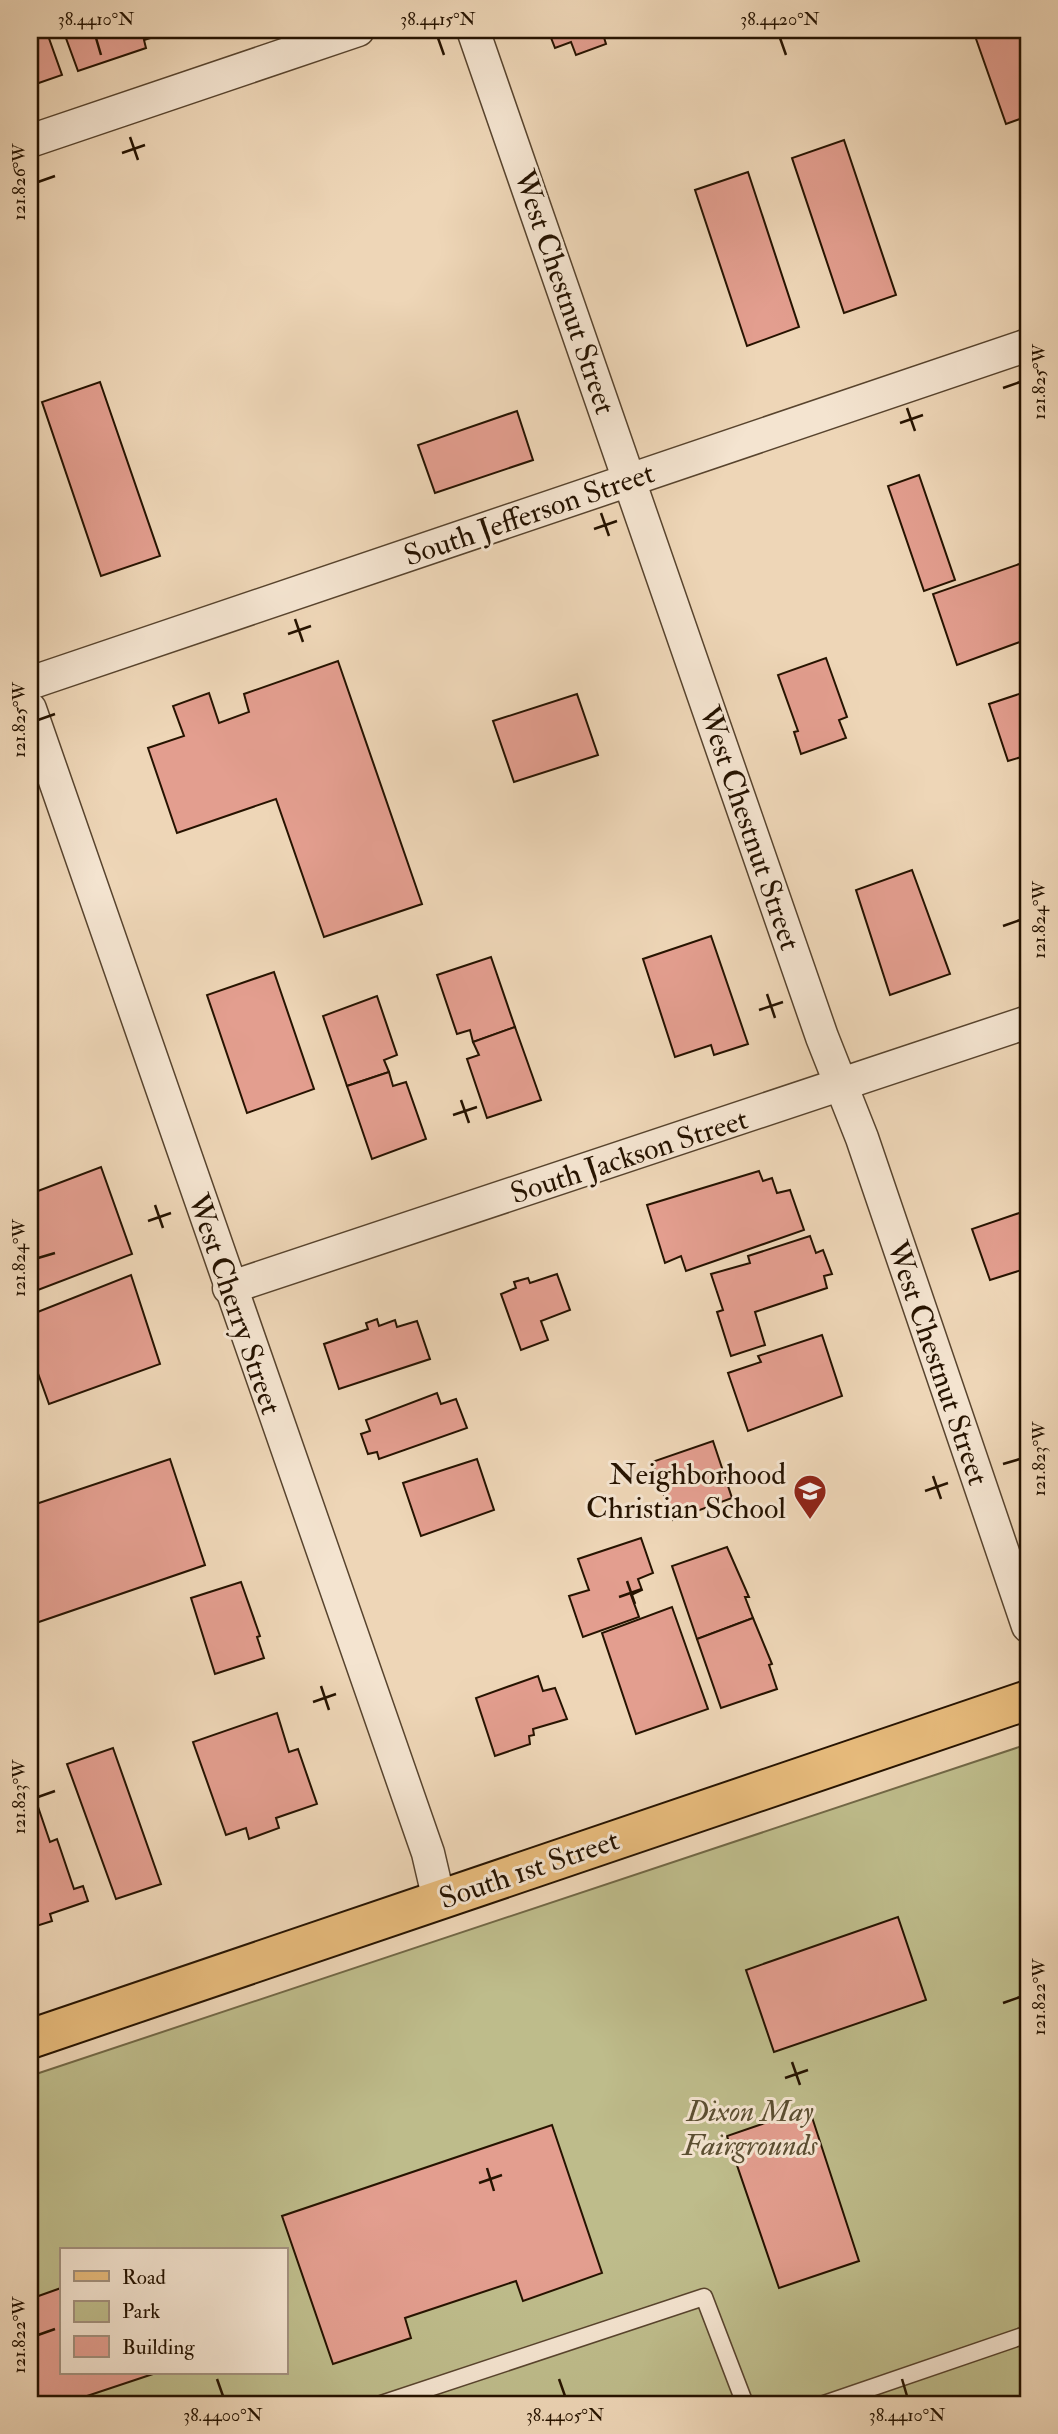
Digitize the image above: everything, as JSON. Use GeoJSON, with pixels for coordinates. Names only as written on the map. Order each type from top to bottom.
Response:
{"type":"FeatureCollection","features":[{"type":"Feature","properties":{"kind":"main road","name":"South 1st Street"},"geometry":{"type":"LineString","coordinates":[[30,2039],[1028,1700]]}},
{"type":"Feature","properties":{"kind":"street"},"geometry":{"type":"LineString","coordinates":[[30,141],[358,30]]}},
{"type":"Feature","properties":{"kind":"street","name":"West Chestnut Street"},"geometry":{"type":"LineString","coordinates":[[473,30],[840,1086],[862,1138],[1028,1626]]}},
{"type":"Feature","properties":{"kind":"street","name":"South Jefferson Street"},"geometry":{"type":"LineString","coordinates":[[30,683],[1028,345]]}},
{"type":"Feature","properties":{"kind":"street","name":"West Cherry Street"},"geometry":{"type":"LineString","coordinates":[[30,709],[229,1288],[428,1853],[439,1900]]}},
{"type":"Feature","properties":{"kind":"street","name":"South Jackson Street"},"geometry":{"type":"LineString","coordinates":[[229,1288],[1028,1022]]}},
{"type":"Feature","properties":{"kind":"lane"},"geometry":{"type":"LineString","coordinates":[[381,2404],[704,2297],[744,2404]]}},
{"type":"Feature","properties":{"kind":"lane"},"geometry":{"type":"LineString","coordinates":[[824,2404],[1028,2334]]}},
{"type":"Feature","properties":{"kind":"green space","name":"Dixon May Fairgrounds"},"geometry":{"type":"Polygon","coordinates":[[[1028,1744],[1028,2404],[30,2404],[30,2076],[1028,1744]]]}},
{"type":"Feature","properties":{"kind":"building"},"geometry":{"type":"Polygon","coordinates":[[[30,30],[46,30],[62,75],[30,86],[30,30]]]}},
{"type":"Feature","properties":{"kind":"building"},"geometry":{"type":"Polygon","coordinates":[[[63,30],[176,30],[144,40],[146,48],[78,71],[63,30]]]}},
{"type":"Feature","properties":{"kind":"building"},"geometry":{"type":"Polygon","coordinates":[[[548,30],[605,30],[602,31],[606,44],[576,55],[571,42],[555,48],[548,30]]]}},
{"type":"Feature","properties":{"kind":"building"},"geometry":{"type":"Polygon","coordinates":[[[994,30],[1028,30],[1028,116],[1006,124],[975,36],[994,30]]]}},
{"type":"Feature","properties":{"kind":"building"},"geometry":{"type":"Polygon","coordinates":[[[844,140],[896,295],[844,313],[792,158],[844,140]]]}},
{"type":"Feature","properties":{"kind":"building"},"geometry":{"type":"Polygon","coordinates":[[[748,172],[799,327],[747,346],[695,190],[748,172]]]}},
{"type":"Feature","properties":{"kind":"building"},"geometry":{"type":"Polygon","coordinates":[[[100,382],[160,556],[101,576],[42,402],[100,382]]]}},
{"type":"Feature","properties":{"kind":"building"},"geometry":{"type":"Polygon","coordinates":[[[517,411],[533,460],[435,493],[418,445],[517,411]]]}},
{"type":"Feature","properties":{"kind":"building"},"geometry":{"type":"Polygon","coordinates":[[[919,475],[955,580],[924,591],[888,486],[919,475]]]}},
{"type":"Feature","properties":{"kind":"building"},"geometry":{"type":"Polygon","coordinates":[[[1028,561],[1028,639],[957,665],[933,594],[1028,561]]]}},
{"type":"Feature","properties":{"kind":"building"},"geometry":{"type":"Polygon","coordinates":[[[826,658],[847,717],[839,720],[846,738],[801,754],[794,732],[798,731],[778,675],[826,658]]]}},
{"type":"Feature","properties":{"kind":"building"},"geometry":{"type":"Polygon","coordinates":[[[338,661],[422,904],[324,937],[276,799],[177,833],[148,748],[184,736],[173,706],[209,693],[219,723],[249,712],[244,694],[338,661]]]}},
{"type":"Feature","properties":{"kind":"building"},"geometry":{"type":"Polygon","coordinates":[[[1028,691],[1028,755],[1008,761],[989,704],[1028,691]]]}},
{"type":"Feature","properties":{"kind":"building"},"geometry":{"type":"Polygon","coordinates":[[[577,694],[598,755],[514,782],[493,721],[577,694]]]}},
{"type":"Feature","properties":{"kind":"building"},"geometry":{"type":"Polygon","coordinates":[[[912,870],[950,974],[890,995],[856,890],[912,870]]]}},
{"type":"Feature","properties":{"kind":"building"},"geometry":{"type":"Polygon","coordinates":[[[711,936],[748,1044],[714,1055],[711,1045],[675,1057],[643,959],[711,936]]]}},
{"type":"Feature","properties":{"kind":"building"},"geometry":{"type":"Polygon","coordinates":[[[491,957],[515,1027],[473,1042],[470,1030],[457,1034],[437,975],[491,957]]]}},
{"type":"Feature","properties":{"kind":"building"},"geometry":{"type":"Polygon","coordinates":[[[274,972],[314,1089],[247,1113],[207,995],[274,972]]]}},
{"type":"Feature","properties":{"kind":"building"},"geometry":{"type":"Polygon","coordinates":[[[377,996],[397,1055],[384,1060],[389,1072],[347,1086],[323,1016],[377,996]]]}},
{"type":"Feature","properties":{"kind":"building"},"geometry":{"type":"Polygon","coordinates":[[[515,1027],[541,1100],[487,1118],[467,1059],[479,1055],[473,1042],[515,1027]]]}},
{"type":"Feature","properties":{"kind":"building"},"geometry":{"type":"Polygon","coordinates":[[[389,1072],[393,1086],[406,1082],[426,1139],[372,1159],[347,1086],[389,1072]]]}},
{"type":"Feature","properties":{"kind":"building"},"geometry":{"type":"Polygon","coordinates":[[[101,1167],[132,1254],[30,1293],[30,1194],[101,1167]]]}},
{"type":"Feature","properties":{"kind":"building"},"geometry":{"type":"Polygon","coordinates":[[[759,1171],[763,1181],[772,1178],[777,1193],[790,1190],[804,1230],[686,1271],[681,1256],[665,1263],[647,1205],[759,1171]]]}},
{"type":"Feature","properties":{"kind":"building"},"geometry":{"type":"Polygon","coordinates":[[[1028,1210],[1028,1268],[990,1280],[972,1229],[1028,1210]]]}},
{"type":"Feature","properties":{"kind":"building"},"geometry":{"type":"Polygon","coordinates":[[[810,1236],[816,1253],[823,1250],[832,1274],[824,1276],[827,1288],[755,1312],[765,1345],[731,1356],[717,1312],[723,1310],[711,1274],[750,1263],[748,1256],[810,1236]]]}},
{"type":"Feature","properties":{"kind":"building"},"geometry":{"type":"Polygon","coordinates":[[[557,1274],[570,1310],[541,1321],[548,1340],[521,1350],[501,1294],[516,1288],[514,1282],[528,1278],[530,1283],[557,1274]]]}},
{"type":"Feature","properties":{"kind":"building"},"geometry":{"type":"Polygon","coordinates":[[[131,1275],[160,1364],[49,1404],[30,1351],[30,1315],[131,1275]]]}},
{"type":"Feature","properties":{"kind":"building"},"geometry":{"type":"Polygon","coordinates":[[[377,1319],[379,1326],[395,1320],[397,1327],[417,1321],[430,1359],[339,1389],[324,1344],[368,1329],[366,1323],[377,1319]]]}},
{"type":"Feature","properties":{"kind":"building"},"geometry":{"type":"Polygon","coordinates":[[[822,1335],[842,1396],[748,1431],[728,1373],[761,1362],[758,1356],[822,1335]]]}},
{"type":"Feature","properties":{"kind":"building"},"geometry":{"type":"Polygon","coordinates":[[[437,1393],[441,1404],[456,1399],[467,1428],[379,1459],[377,1452],[368,1454],[361,1434],[370,1431],[366,1420],[437,1393]]]}},
{"type":"Feature","properties":{"kind":"building"},"geometry":{"type":"Polygon","coordinates":[[[713,1441],[732,1498],[673,1520],[652,1462],[713,1441]]]}},
{"type":"Feature","properties":{"kind":"building"},"geometry":{"type":"Polygon","coordinates":[[[170,1459],[205,1565],[30,1625],[30,1506],[170,1459]]]}},
{"type":"Feature","properties":{"kind":"building"},"geometry":{"type":"Polygon","coordinates":[[[477,1459],[494,1510],[421,1536],[403,1483],[477,1459]]]}},
{"type":"Feature","properties":{"kind":"building"},"geometry":{"type":"Polygon","coordinates":[[[641,1538],[653,1573],[638,1579],[642,1590],[631,1595],[639,1617],[583,1637],[569,1596],[589,1590],[578,1559],[641,1538]]]}},
{"type":"Feature","properties":{"kind":"building"},"geometry":{"type":"Polygon","coordinates":[[[727,1547],[749,1597],[745,1597],[753,1618],[697,1639],[672,1566],[727,1547]]]}},
{"type":"Feature","properties":{"kind":"building"},"geometry":{"type":"Polygon","coordinates":[[[241,1582],[260,1636],[257,1637],[264,1658],[215,1674],[191,1598],[241,1582]]]}},
{"type":"Feature","properties":{"kind":"building"},"geometry":{"type":"Polygon","coordinates":[[[672,1607],[708,1709],[636,1734],[602,1633],[672,1607]]]}},
{"type":"Feature","properties":{"kind":"building"},"geometry":{"type":"Polygon","coordinates":[[[753,1618],[772,1664],[769,1665],[777,1689],[721,1708],[697,1639],[753,1618]]]}},
{"type":"Feature","properties":{"kind":"building"},"geometry":{"type":"Polygon","coordinates":[[[538,1676],[543,1691],[555,1688],[567,1719],[533,1729],[534,1735],[529,1736],[530,1744],[495,1756],[476,1698],[538,1676]]]}},
{"type":"Feature","properties":{"kind":"building"},"geometry":{"type":"Polygon","coordinates":[[[277,1713],[289,1752],[298,1749],[317,1804],[276,1818],[279,1828],[249,1839],[246,1828],[226,1835],[193,1742],[277,1713]]]}},
{"type":"Feature","properties":{"kind":"building"},"geometry":{"type":"Polygon","coordinates":[[[113,1748],[161,1884],[116,1899],[67,1764],[113,1748]]]}},
{"type":"Feature","properties":{"kind":"building"},"geometry":{"type":"Polygon","coordinates":[[[35,1798],[50,1842],[57,1839],[74,1889],[83,1886],[88,1901],[50,1914],[52,1921],[30,1928],[30,1800],[35,1798]]]}},
{"type":"Feature","properties":{"kind":"building"},"geometry":{"type":"Polygon","coordinates":[[[898,1917],[926,2000],[774,2052],[746,1970],[898,1917]]]}},
{"type":"Feature","properties":{"kind":"building"},"geometry":{"type":"Polygon","coordinates":[[[809,2108],[859,2261],[779,2288],[727,2136],[809,2108]]]}},
{"type":"Feature","properties":{"kind":"building"},"geometry":{"type":"Polygon","coordinates":[[[552,2125],[602,2273],[523,2301],[516,2281],[405,2318],[411,2338],[333,2364],[282,2216],[552,2125]]]}},
{"type":"Feature","properties":{"kind":"building"},"geometry":{"type":"Polygon","coordinates":[[[60,2288],[60,2374],[153,2374],[63,2404],[30,2404],[30,2299],[60,2288]]]}},
{"type":"Feature","properties":{"kind":"place","name":"Neighborhood Christian School"},"geometry":{"type":"Point","coordinates":[810,1521]}}]}
